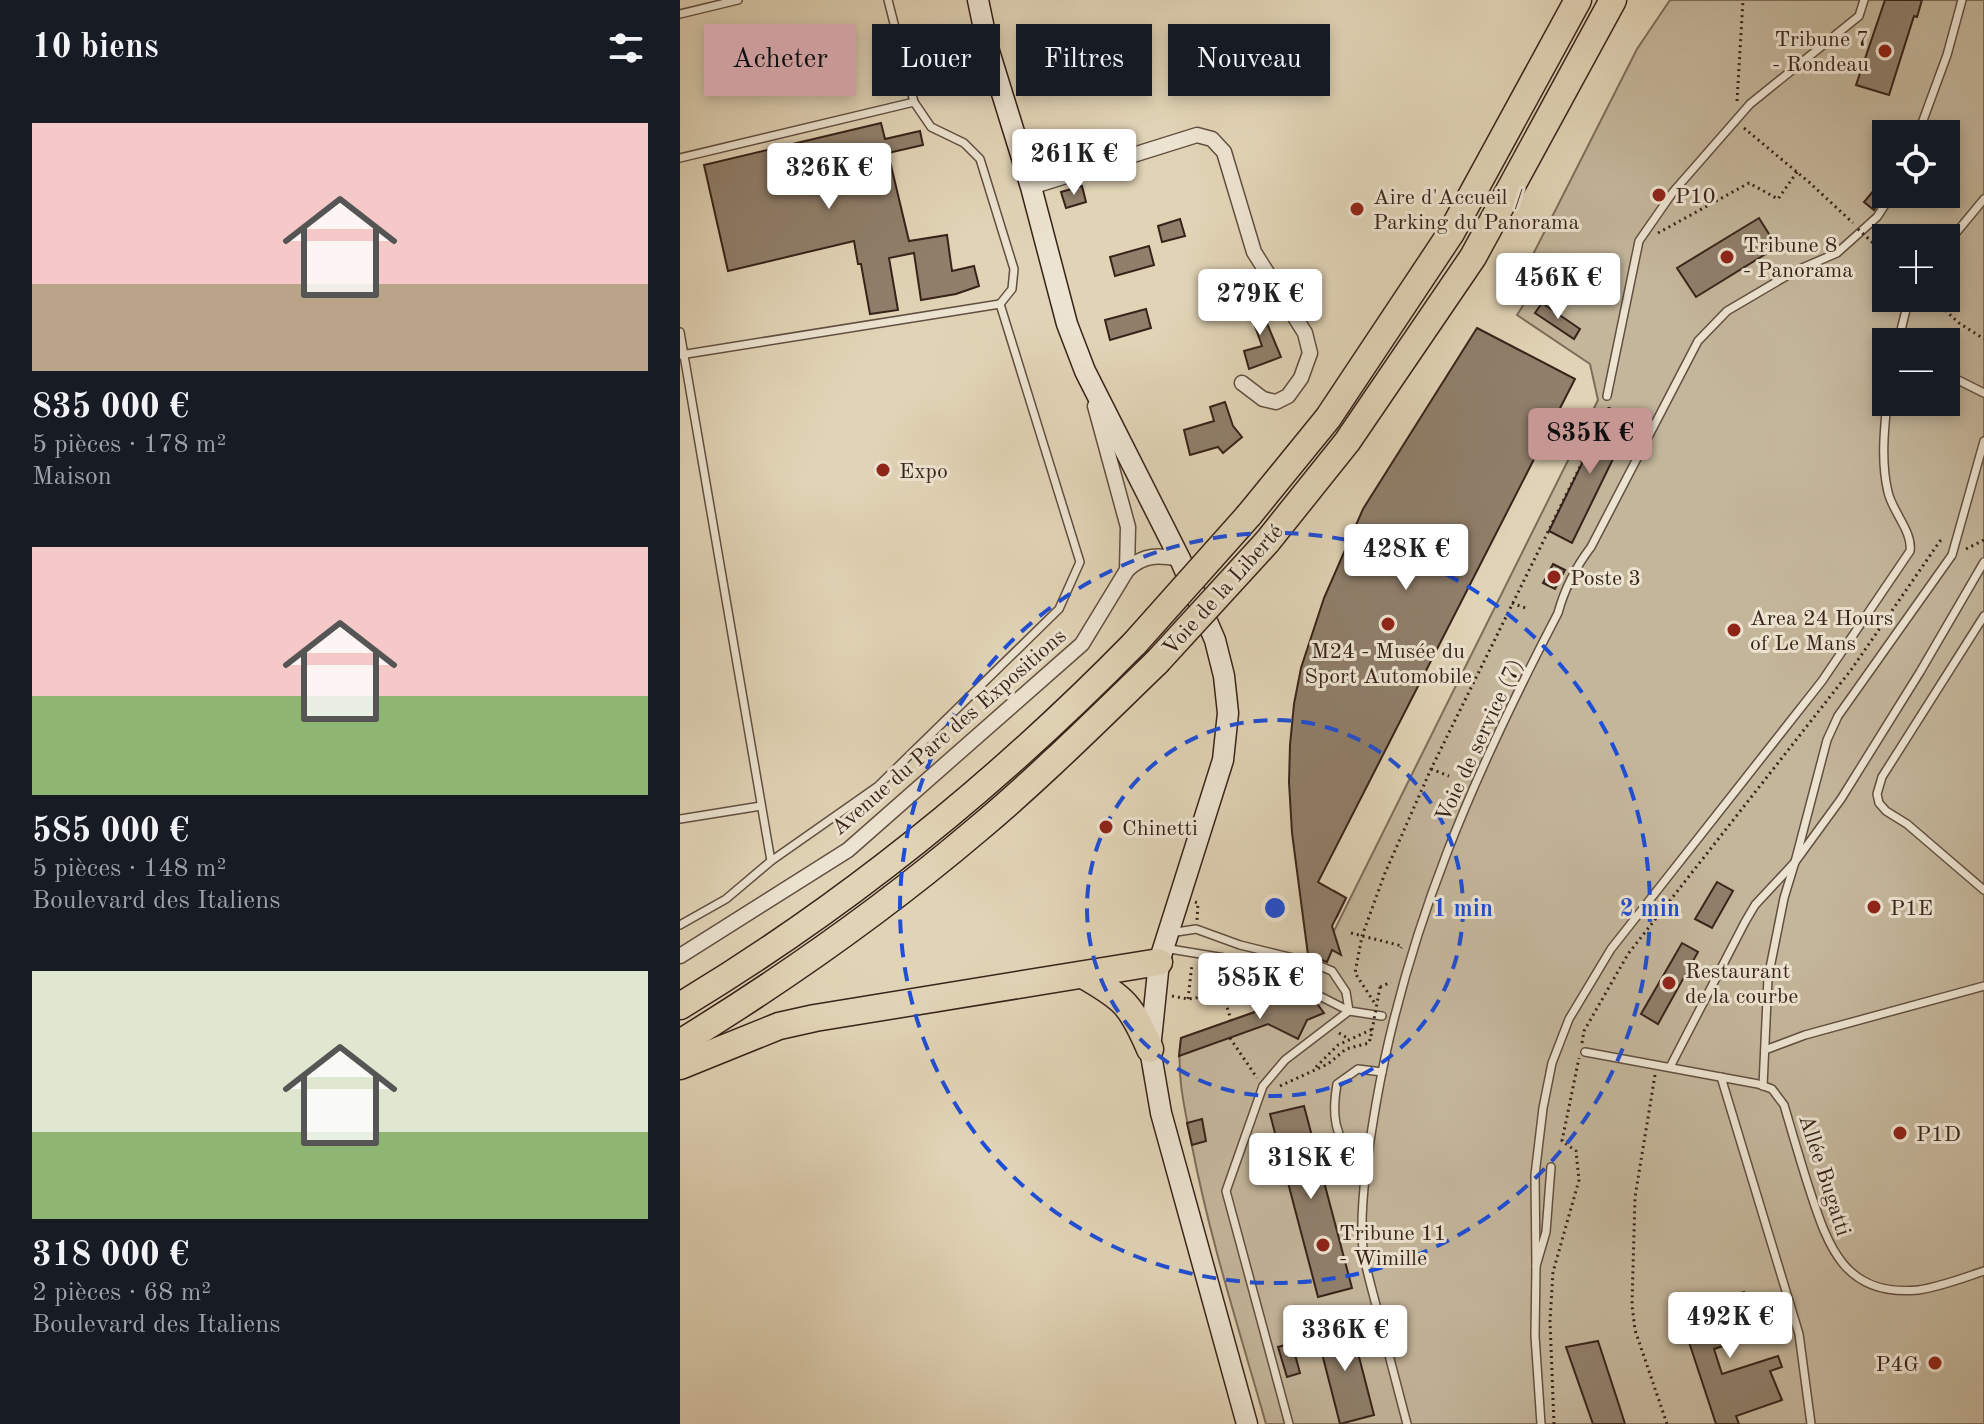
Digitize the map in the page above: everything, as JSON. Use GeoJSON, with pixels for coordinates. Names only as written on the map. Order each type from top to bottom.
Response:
{"type":"FeatureCollection","features":[{"type":"Feature","properties":{"kind":"highway","name":"Voie de la Liberté"},"geometry":{"type":"LineString","coordinates":[[680,1006],[787,937],[891,861],[1054,723],[1135,643],[1249,515],[1328,418],[1451,233],[1578,0]]}},
{"type":"Feature","properties":{"kind":"highway","name":"Voie de la Liberté"},"geometry":{"type":"LineString","coordinates":[[680,1043],[795,968],[903,890],[978,830],[1157,662],[1267,542],[1347,442],[1473,257],[1613,0]]}},
{"type":"Feature","properties":{"kind":"highway"},"geometry":{"type":"LineString","coordinates":[[680,1066],[791,1023],[1083,975],[1162,948]]}},
{"type":"Feature","properties":{"kind":"highway"},"geometry":{"type":"LineString","coordinates":[[1083,975],[1120,996],[1135,1014],[1150,1049]]}},
{"type":"Feature","properties":{"kind":"street"},"geometry":{"type":"LineString","coordinates":[[978,0],[988,48],[1031,187],[1067,324],[1085,371],[1180,559],[1215,640],[1224,676],[1228,713],[1223,760],[1162,948],[1150,1049],[1161,1113],[1247,1424]]}},
{"type":"Feature","properties":{"kind":"street"},"geometry":{"type":"LineString","coordinates":[[1031,187],[1197,135],[1212,139],[1224,152],[1254,252],[1305,333],[1310,353],[1301,378],[1288,396],[1276,402],[1263,399],[1242,383]]}},
{"type":"Feature","properties":{"kind":"street","name":"Avenue du Parc des Expositions"},"geometry":{"type":"LineString","coordinates":[[680,956],[848,850],[1082,644],[1127,570],[1128,527],[1085,371]]}},
{"type":"Feature","properties":{"kind":"street"},"geometry":{"type":"LineString","coordinates":[[1127,570],[1148,556],[1180,559]]}},
{"type":"Feature","properties":{"kind":"lane"},"geometry":{"type":"LineString","coordinates":[[680,14],[738,0]]}},
{"type":"Feature","properties":{"kind":"lane"},"geometry":{"type":"LineString","coordinates":[[683,355],[1000,304],[1012,289],[1014,269],[980,159],[964,143],[931,127],[914,102],[888,0]]}},
{"type":"Feature","properties":{"kind":"lane"},"geometry":{"type":"LineString","coordinates":[[1609,400],[1639,241],[1673,192],[1750,104],[1859,16],[1864,0]]}},
{"type":"Feature","properties":{"kind":"lane"},"geometry":{"type":"LineString","coordinates":[[1923,120],[1947,55],[1962,0]]}},
{"type":"Feature","properties":{"kind":"lane"},"geometry":{"type":"LineString","coordinates":[[680,158],[914,102]]}},
{"type":"Feature","properties":{"kind":"lane"},"geometry":{"type":"LineString","coordinates":[[1960,228],[1984,199]]}},
{"type":"Feature","properties":{"kind":"lane","name":"Voie de service (7)"},"geometry":{"type":"LineString","coordinates":[[1407,1424],[1366,1264],[1362,1236],[1369,1143],[1382,1072],[1397,1001],[1422,915],[1484,763],[1558,613],[1574,569],[1591,547],[1698,341],[1727,311],[1786,276],[1837,253],[1883,208]]}},
{"type":"Feature","properties":{"kind":"lane"},"geometry":{"type":"LineString","coordinates":[[680,925],[726,899],[771,861],[878,786],[1059,609],[1080,562],[1000,304]]}},
{"type":"Feature","properties":{"kind":"lane"},"geometry":{"type":"LineString","coordinates":[[680,332],[771,861]]}},
{"type":"Feature","properties":{"kind":"lane"},"geometry":{"type":"LineString","coordinates":[[1960,381],[1984,393]]}},
{"type":"Feature","properties":{"kind":"lane"},"geometry":{"type":"LineString","coordinates":[[1541,1424],[1535,1336],[1535,1175],[1552,1063],[1569,1019],[1611,949],[1822,681],[1910,551],[1911,543],[1891,503],[1885,477],[1887,416]]}},
{"type":"Feature","properties":{"kind":"lane"},"geometry":{"type":"LineString","coordinates":[[1585,1052],[1763,1086],[1768,978],[1781,911],[1827,740],[1838,716],[1952,555],[1984,441]]}},
{"type":"Feature","properties":{"kind":"lane"},"geometry":{"type":"LineString","coordinates":[[1670,1067],[1755,905],[1795,862],[1841,799],[1984,562]]}},
{"type":"Feature","properties":{"kind":"lane"},"geometry":{"type":"LineString","coordinates":[[1984,616],[1882,777],[1877,794],[1879,803],[1886,811],[1907,824],[1984,890]]}},
{"type":"Feature","properties":{"kind":"lane"},"geometry":{"type":"LineString","coordinates":[[680,819],[761,806]]}},
{"type":"Feature","properties":{"kind":"lane"},"geometry":{"type":"LineString","coordinates":[[1162,948],[1196,929],[1240,945],[1310,962],[1332,971],[1346,992],[1349,1011]]}},
{"type":"Feature","properties":{"kind":"lane"},"geometry":{"type":"LineString","coordinates":[[1162,948],[1255,963],[1349,1011],[1384,1020]]}},
{"type":"Feature","properties":{"kind":"lane"},"geometry":{"type":"LineString","coordinates":[[1765,1050],[1805,1035],[1984,986]]}},
{"type":"Feature","properties":{"kind":"lane"},"geometry":{"type":"LineString","coordinates":[[1289,1424],[1226,1191],[1263,1086],[1285,1060],[1349,1011]]}},
{"type":"Feature","properties":{"kind":"lane"},"geometry":{"type":"LineString","coordinates":[[1357,1157],[1343,1147],[1333,1108],[1337,1084],[1358,1069],[1382,1072]]}},
{"type":"Feature","properties":{"kind":"lane"},"geometry":{"type":"LineString","coordinates":[[1721,1077],[1799,1334],[1811,1424]]}},
{"type":"Feature","properties":{"kind":"lane","name":"Allée Bugatti"},"geometry":{"type":"LineString","coordinates":[[1763,1086],[1772,1089],[1784,1105],[1828,1243],[1845,1267],[1867,1283],[1901,1290],[1929,1288],[1984,1271]]}},
{"type":"Feature","properties":{"kind":"lane"},"geometry":{"type":"LineString","coordinates":[[1536,1266],[1546,1232],[1551,1167]]}},
{"type":"Feature","properties":{"kind":"path"},"geometry":{"type":"LineString","coordinates":[[1743,0],[1736,121],[1872,242]]}},
{"type":"Feature","properties":{"kind":"path"},"geometry":{"type":"LineString","coordinates":[[1655,235],[1749,183],[1778,199],[1797,172]]}},
{"type":"Feature","properties":{"kind":"path"},"geometry":{"type":"LineString","coordinates":[[1947,312],[1984,339]]}},
{"type":"Feature","properties":{"kind":"path"},"geometry":{"type":"LineString","coordinates":[[1380,1005],[1372,1001],[1355,973],[1362,936],[1385,873],[1431,769],[1609,400]]}},
{"type":"Feature","properties":{"kind":"path"},"geometry":{"type":"LineString","coordinates":[[1554,1424],[1550,1321],[1553,1272],[1579,1180],[1576,1151],[1562,1141],[1584,1031],[1628,954],[1851,670],[1940,541],[1961,527]]}},
{"type":"Feature","properties":{"kind":"path"},"geometry":{"type":"LineString","coordinates":[[1952,555],[1984,540]]}},
{"type":"Feature","properties":{"kind":"path"},"geometry":{"type":"LineString","coordinates":[[1512,603],[1528,609]]}},
{"type":"Feature","properties":{"kind":"path"},"geometry":{"type":"LineString","coordinates":[[1431,769],[1449,776]]}},
{"type":"Feature","properties":{"kind":"path"},"geometry":{"type":"LineString","coordinates":[[1351,933],[1402,946],[1398,958]]}},
{"type":"Feature","properties":{"kind":"path"},"geometry":{"type":"LineString","coordinates":[[1384,1020],[1338,1045],[1315,1068],[1328,1064],[1346,1049],[1369,1043],[1371,1036],[1380,987],[1391,983],[1395,970]]}},
{"type":"Feature","properties":{"kind":"path"},"geometry":{"type":"LineString","coordinates":[[1155,993],[1188,999],[1223,994],[1231,1020]]}},
{"type":"Feature","properties":{"kind":"path"},"geometry":{"type":"LineString","coordinates":[[1655,1072],[1635,1197],[1631,1249],[1632,1305],[1635,1330],[1667,1424]]}},
{"type":"Feature","properties":{"kind":"shaded area","name":"Area 24 Hours of Le Mans"},"geometry":{"type":"Polygon","coordinates":[[[1670,0],[1984,0],[1984,1424],[1266,1424],[1199,1181],[1182,1092],[1181,1038],[1257,1011],[1264,1004],[1272,1011],[1285,985],[1296,990],[1301,981],[1295,974],[1304,975],[1306,971],[1300,964],[1309,965],[1311,960],[1305,954],[1314,955],[1326,907],[1334,891],[1346,898],[1337,917],[1328,922],[1334,931],[1598,400],[1590,364],[1517,315],[1524,304],[1516,288],[1637,49],[1670,0]]]}},
{"type":"Feature","properties":{"kind":"building","name":"Tribune 7 - Rondeau"},"geometry":{"type":"Polygon","coordinates":[[[1885,0],[1922,0],[1889,95],[1856,85],[1885,0]]]}},
{"type":"Feature","properties":{"kind":"building"},"geometry":{"type":"Polygon","coordinates":[[[881,123],[885,139],[920,131],[923,145],[888,153],[909,241],[947,235],[952,271],[974,266],[979,286],[921,300],[914,253],[889,258],[898,310],[870,314],[854,241],[728,271],[704,165],[881,123]]]}},
{"type":"Feature","properties":{"kind":"building"},"geometry":{"type":"Polygon","coordinates":[[[1082,186],[1086,202],[1066,208],[1061,192],[1082,186]]]}},
{"type":"Feature","properties":{"kind":"building"},"geometry":{"type":"Polygon","coordinates":[[[1872,192],[1874,210],[1864,202],[1872,192]]]}},
{"type":"Feature","properties":{"kind":"building","name":"Tribune 8 - Panorama"},"geometry":{"type":"Polygon","coordinates":[[[1759,218],[1777,247],[1696,297],[1677,268],[1759,218]]]}},
{"type":"Feature","properties":{"kind":"building"},"geometry":{"type":"Polygon","coordinates":[[[1180,219],[1185,236],[1162,242],[1158,226],[1180,219]]]}},
{"type":"Feature","properties":{"kind":"building"},"geometry":{"type":"Polygon","coordinates":[[[1149,246],[1154,265],[1115,276],[1110,257],[1149,246]]]}},
{"type":"Feature","properties":{"kind":"building"},"geometry":{"type":"Polygon","coordinates":[[[1256,297],[1281,357],[1249,369],[1244,351],[1262,346],[1251,315],[1246,316],[1243,304],[1256,297]]]}},
{"type":"Feature","properties":{"kind":"building"},"geometry":{"type":"Polygon","coordinates":[[[1542,303],[1580,329],[1574,339],[1535,313],[1542,303]]]}},
{"type":"Feature","properties":{"kind":"building"},"geometry":{"type":"Polygon","coordinates":[[[1146,309],[1151,328],[1110,340],[1105,320],[1146,309]]]}},
{"type":"Feature","properties":{"kind":"building","name":"M24 - Musée du Sport Automobile"},"geometry":{"type":"Polygon","coordinates":[[[1477,328],[1575,379],[1318,882],[1346,898],[1332,926],[1341,955],[1332,950],[1327,962],[1308,955],[1292,833],[1290,745],[1301,668],[1324,598],[1363,509],[1477,328]]]}},
{"type":"Feature","properties":{"kind":"building"},"geometry":{"type":"Polygon","coordinates":[[[1225,402],[1233,426],[1242,437],[1223,453],[1218,447],[1190,455],[1184,430],[1214,421],[1210,407],[1225,402]]]}},
{"type":"Feature","properties":{"kind":"building"},"geometry":{"type":"Polygon","coordinates":[[[1609,408],[1632,420],[1572,543],[1549,531],[1609,408]]]}},
{"type":"Feature","properties":{"kind":"building","name":"Poste 3"},"geometry":{"type":"Polygon","coordinates":[[[1553,564],[1565,570],[1555,589],[1543,583],[1553,564]]]}},
{"type":"Feature","properties":{"kind":"building"},"geometry":{"type":"Polygon","coordinates":[[[1717,882],[1733,891],[1712,928],[1695,919],[1717,882]]]}},
{"type":"Feature","properties":{"kind":"building","name":"Restaurant de la courbe"},"geometry":{"type":"Polygon","coordinates":[[[1682,943],[1698,952],[1658,1024],[1641,1014],[1682,943]]]}},
{"type":"Feature","properties":{"kind":"building"},"geometry":{"type":"Polygon","coordinates":[[[1285,985],[1315,1001],[1324,1013],[1307,1020],[1298,1039],[1268,1024],[1179,1056],[1181,1038],[1258,1011],[1264,1004],[1276,1004],[1285,985]]]}},
{"type":"Feature","properties":{"kind":"building"},"geometry":{"type":"Polygon","coordinates":[[[1304,1106],[1352,1288],[1318,1297],[1270,1114],[1304,1106]]]}},
{"type":"Feature","properties":{"kind":"building"},"geometry":{"type":"Polygon","coordinates":[[[1202,1119],[1206,1141],[1192,1145],[1187,1123],[1202,1119]]]}},
{"type":"Feature","properties":{"kind":"building"},"geometry":{"type":"Polygon","coordinates":[[[1744,1292],[1757,1335],[1714,1349],[1722,1374],[1778,1356],[1782,1367],[1770,1371],[1782,1400],[1736,1416],[1739,1424],[1716,1424],[1684,1327],[1690,1325],[1685,1312],[1744,1292]]]}},
{"type":"Feature","properties":{"kind":"building"},"geometry":{"type":"Polygon","coordinates":[[[1350,1322],[1374,1415],[1340,1424],[1316,1330],[1350,1322]]]}},
{"type":"Feature","properties":{"kind":"building"},"geometry":{"type":"Polygon","coordinates":[[[1598,1341],[1625,1424],[1593,1424],[1566,1347],[1598,1341]]]}},
{"type":"Feature","properties":{"kind":"building"},"geometry":{"type":"Polygon","coordinates":[[[1292,1343],[1300,1373],[1287,1377],[1278,1347],[1292,1343]]]}},
{"type":"Feature","properties":{"kind":"place","name":"Tribune 7 - Rondeau"},"geometry":{"type":"Point","coordinates":[1885,51]}},
{"type":"Feature","properties":{"kind":"place","name":"P10"},"geometry":{"type":"Point","coordinates":[1659,195]}},
{"type":"Feature","properties":{"kind":"place","name":"Aire d'Accueil / Parking du Panorama"},"geometry":{"type":"Point","coordinates":[1357,209]}},
{"type":"Feature","properties":{"kind":"place","name":"Tribune 8 - Panorama"},"geometry":{"type":"Point","coordinates":[1727,257]}},
{"type":"Feature","properties":{"kind":"place","name":"Expo"},"geometry":{"type":"Point","coordinates":[883,470]}},
{"type":"Feature","properties":{"kind":"place","name":"Poste 3"},"geometry":{"type":"Point","coordinates":[1554,577]}},
{"type":"Feature","properties":{"kind":"place","name":"M24 - Musée du Sport Automobile"},"geometry":{"type":"Point","coordinates":[1388,624]}},
{"type":"Feature","properties":{"kind":"place","name":"Area 24 Hours of Le Mans"},"geometry":{"type":"Point","coordinates":[1734,630]}},
{"type":"Feature","properties":{"kind":"place","name":"Chinetti"},"geometry":{"type":"Point","coordinates":[1106,827]}},
{"type":"Feature","properties":{"kind":"place","name":"P1E"},"geometry":{"type":"Point","coordinates":[1874,907]}},
{"type":"Feature","properties":{"kind":"place","name":"Restaurant de la courbe"},"geometry":{"type":"Point","coordinates":[1669,983]}},
{"type":"Feature","properties":{"kind":"place","name":"P1D"},"geometry":{"type":"Point","coordinates":[1900,1133]}},
{"type":"Feature","properties":{"kind":"place","name":"Tribune 11 - Wimille"},"geometry":{"type":"Point","coordinates":[1323,1245]}},
{"type":"Feature","properties":{"kind":"place","name":"P4G"},"geometry":{"type":"Point","coordinates":[1935,1363]}}]}
